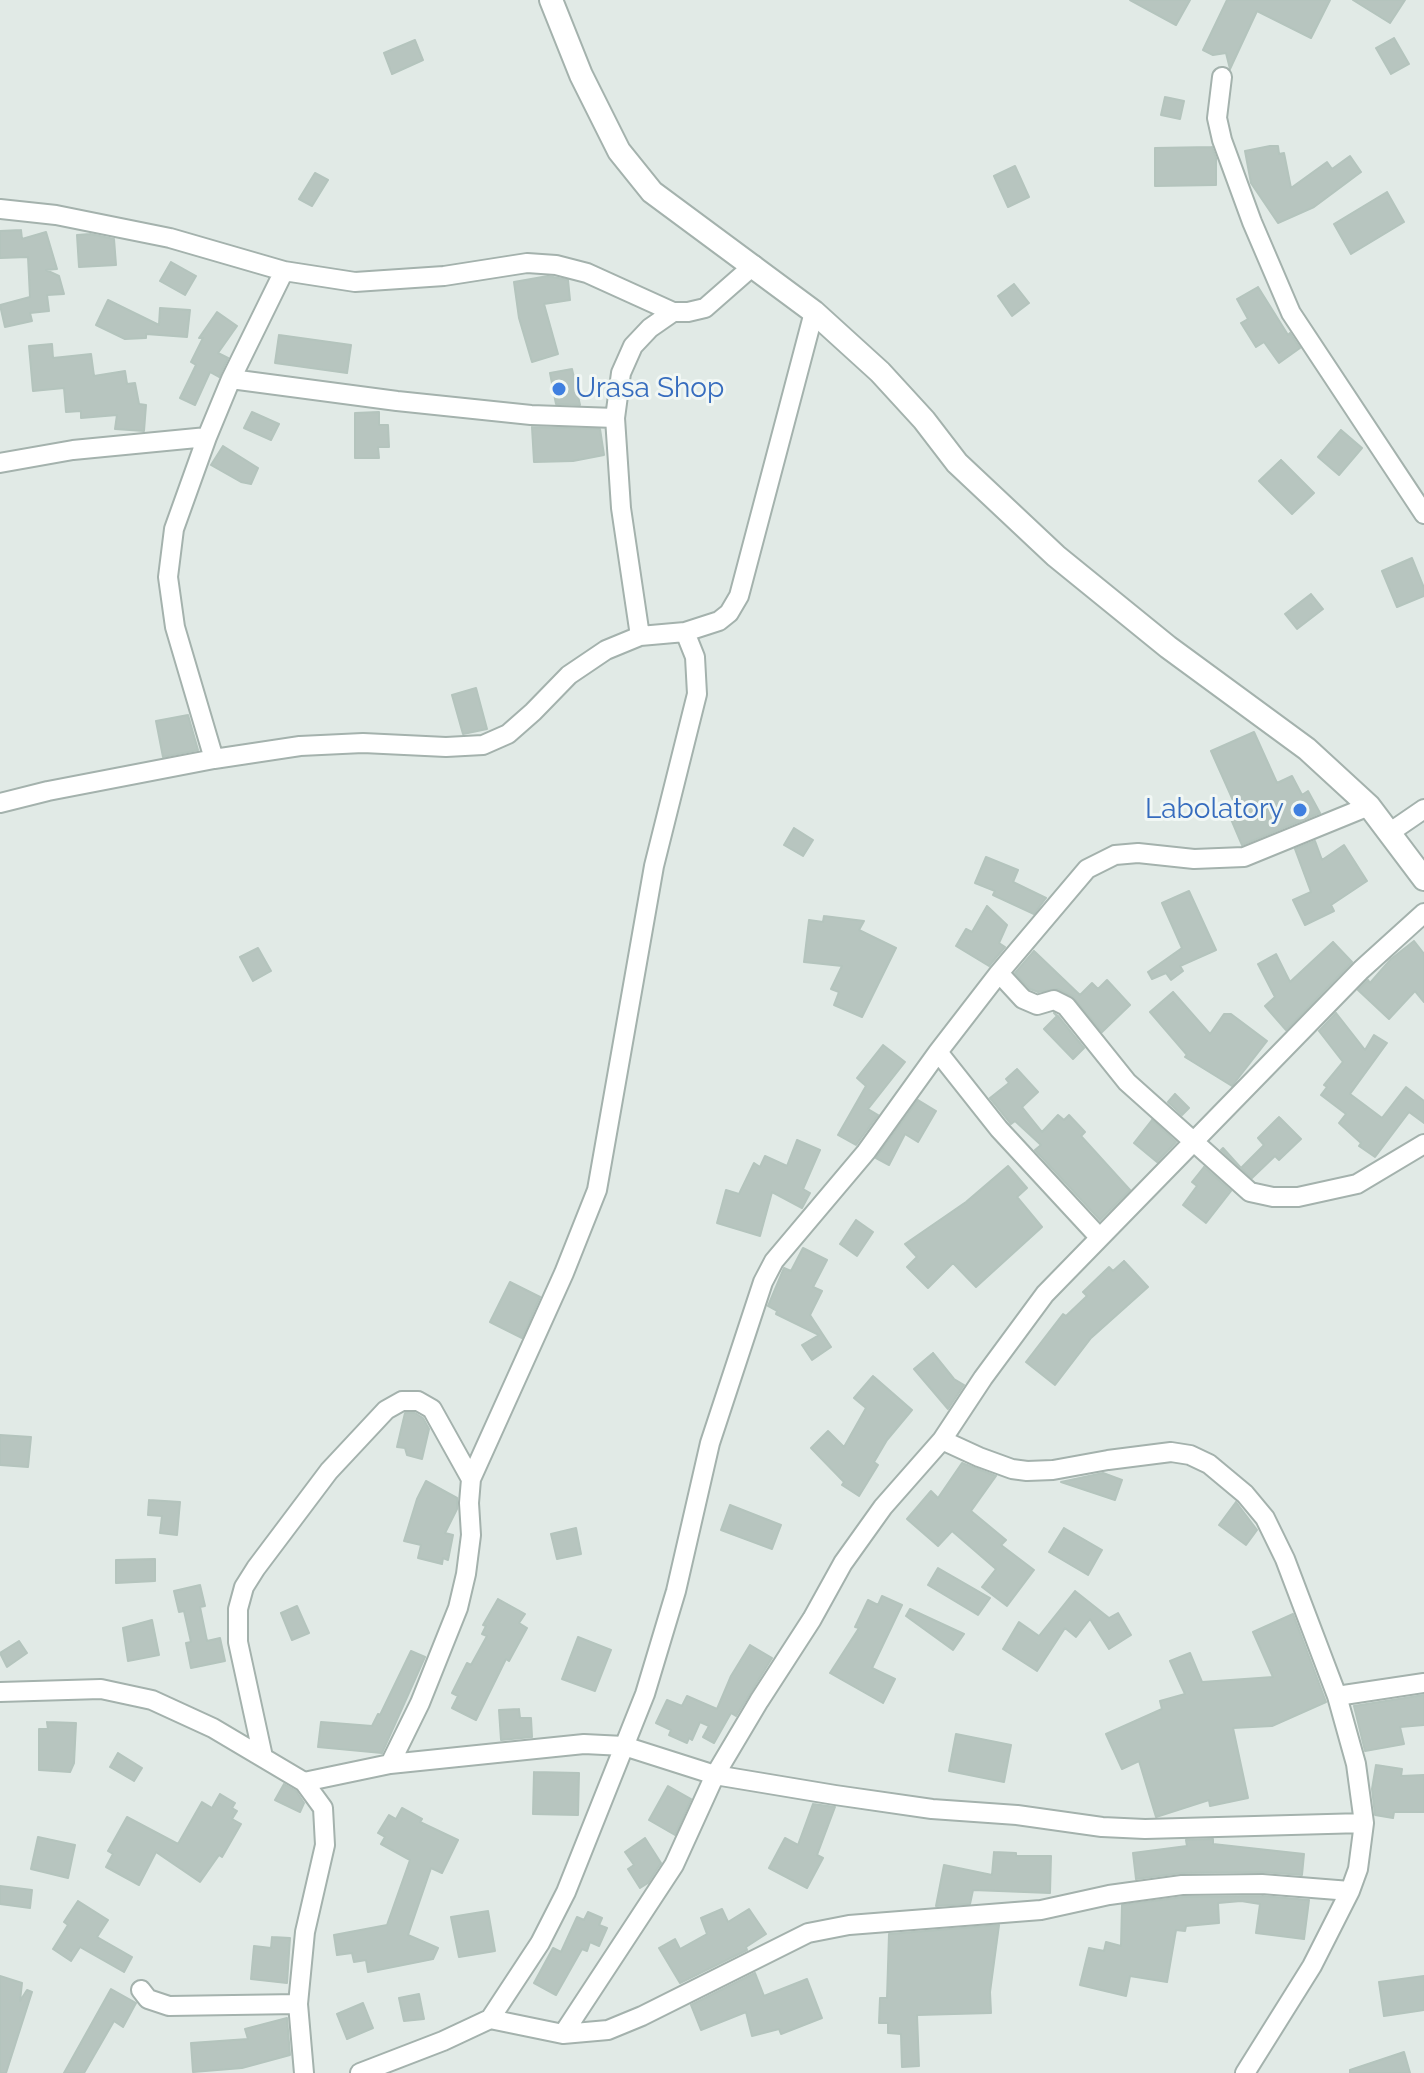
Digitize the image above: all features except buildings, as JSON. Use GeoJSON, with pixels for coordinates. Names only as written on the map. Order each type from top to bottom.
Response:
{"type":"FeatureCollection","features":[{"type":"Feature","properties":{"kind":"street"},"geometry":{"type":"LineString","coordinates":[[551,0],[581,75],[619,151],[652,192],[814,312],[880,372],[924,420],[957,463],[1056,556],[1168,647],[1307,749],[1369,806],[1424,879]]}},
{"type":"Feature","properties":{"kind":"street"},"geometry":{"type":"LineString","coordinates":[[1222,77],[1217,118],[1222,140],[1252,222],[1291,313],[1424,514]]}},
{"type":"Feature","properties":{"kind":"street"},"geometry":{"type":"LineString","coordinates":[[0,209],[45,213],[170,238],[284,271],[355,282],[444,276],[527,263],[556,265],[587,273],[673,312],[705,308],[754,265]]}},
{"type":"Feature","properties":{"kind":"street"},"geometry":{"type":"LineString","coordinates":[[214,759],[175,627],[168,577],[174,529],[231,379],[284,271]]}},
{"type":"Feature","properties":{"kind":"street"},"geometry":{"type":"LineString","coordinates":[[640,636],[621,508],[615,418],[621,373],[633,346],[650,328],[673,312]]}},
{"type":"Feature","properties":{"kind":"street"},"geometry":{"type":"LineString","coordinates":[[0,803],[214,759],[300,746],[363,743],[446,747],[483,745],[508,734],[569,675],[606,650],[640,636],[685,632],[719,621],[729,613],[739,596],[814,312]]}},
{"type":"Feature","properties":{"kind":"street"},"geometry":{"type":"LineString","coordinates":[[231,379],[531,415],[615,418]]}},
{"type":"Feature","properties":{"kind":"street"},"geometry":{"type":"LineString","coordinates":[[0,463],[73,450],[207,437]]}},
{"type":"Feature","properties":{"kind":"street"},"geometry":{"type":"LineString","coordinates":[[390,1764],[420,1703],[458,1608],[471,1535],[471,1479],[564,1273],[597,1190],[654,866],[697,694],[695,657],[685,632]]}},
{"type":"Feature","properties":{"kind":"street"},"geometry":{"type":"LineString","coordinates":[[360,2073],[490,2019],[540,1943],[566,1892],[645,1694],[665,1631],[710,1443],[763,1282],[781,1252],[866,1152],[999,973],[1087,869],[1115,855],[1138,853],[1194,859],[1244,857],[1369,806]]}},
{"type":"Feature","properties":{"kind":"street"},"geometry":{"type":"LineString","coordinates":[[1389,833],[1424,809]]}},
{"type":"Feature","properties":{"kind":"street"},"geometry":{"type":"LineString","coordinates":[[563,2034],[674,1865],[715,1775],[870,1522],[942,1440],[1045,1294],[1361,970],[1424,913]]}},
{"type":"Feature","properties":{"kind":"street"},"geometry":{"type":"LineString","coordinates":[[999,973],[1023,999],[1037,1005],[1054,1000],[1066,1006],[1127,1082],[1250,1192],[1273,1197],[1298,1197],[1357,1184],[1424,1144]]}},
{"type":"Feature","properties":{"kind":"street"},"geometry":{"type":"LineString","coordinates":[[938,1052],[999,1129],[1099,1237]]}},
{"type":"Feature","properties":{"kind":"street"},"geometry":{"type":"LineString","coordinates":[[263,1757],[238,1642],[238,1609],[244,1587],[256,1568],[329,1471],[386,1410],[402,1401],[418,1401],[432,1409],[471,1479]]}},
{"type":"Feature","properties":{"kind":"street"},"geometry":{"type":"LineString","coordinates":[[942,1440],[979,1457],[1027,1471],[1053,1470],[1171,1452],[1190,1455],[1209,1464],[1245,1494],[1265,1518],[1291,1572],[1337,1696],[1356,1764],[1364,1823],[1358,1869],[1350,1891],[1312,1966],[1245,2073]]}},
{"type":"Feature","properties":{"kind":"street"},"geometry":{"type":"LineString","coordinates":[[1337,1696],[1424,1683]]}},
{"type":"Feature","properties":{"kind":"street"},"geometry":{"type":"LineString","coordinates":[[0,1692],[101,1689],[152,1700],[213,1728],[304,1782],[323,1808],[325,1845],[305,1932],[298,2004],[304,2073]]}},
{"type":"Feature","properties":{"kind":"street"},"geometry":{"type":"LineString","coordinates":[[304,1782],[390,1764],[571,1745],[624,1746],[715,1775],[932,1809],[1017,1815],[1102,1827],[1145,1829],[1364,1823]]}},
{"type":"Feature","properties":{"kind":"street"},"geometry":{"type":"LineString","coordinates":[[490,2019],[563,2034],[608,2030],[808,1933],[849,1925],[1041,1910],[1109,1895],[1182,1885],[1262,1884],[1350,1891]]}},
{"type":"Feature","properties":{"kind":"street"},"geometry":{"type":"LineString","coordinates":[[141,1990],[148,1999],[169,2006],[298,2004]]}},
{"type":"Feature","properties":{"kind":"place","name":"Urasa Shop"},"geometry":{"type":"Point","coordinates":[559,389]}},
{"type":"Feature","properties":{"kind":"place","name":"Labolatory"},"geometry":{"type":"Point","coordinates":[1300,810]}}]}
